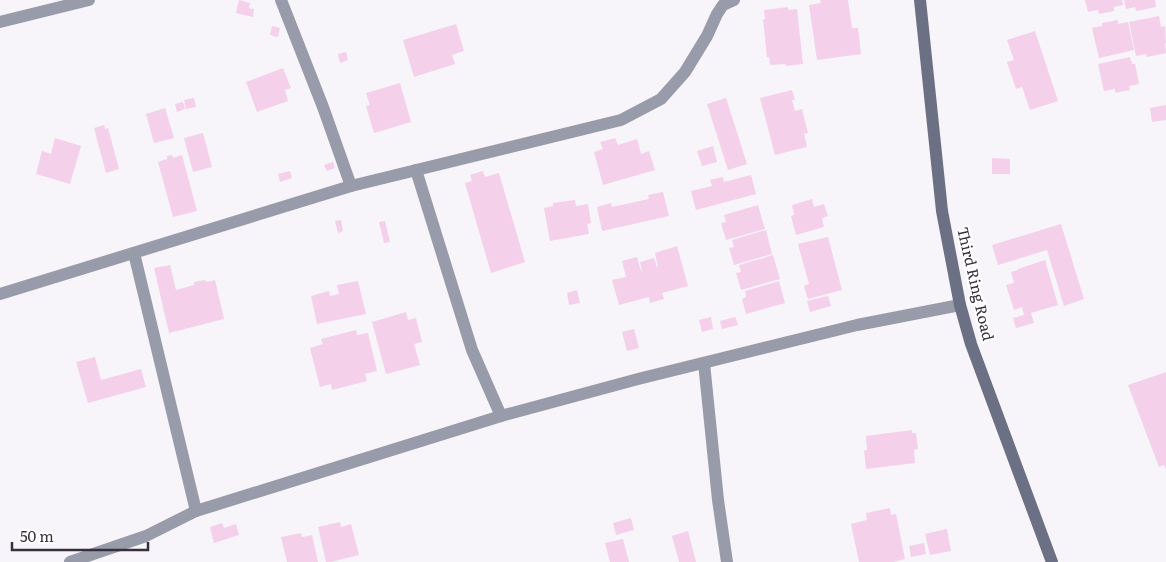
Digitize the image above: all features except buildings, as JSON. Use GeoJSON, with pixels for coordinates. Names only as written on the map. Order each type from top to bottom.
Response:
{"type":"FeatureCollection","features":[{"type":"Feature","properties":{"kind":"street"},"geometry":{"type":"LineString","coordinates":[[0,22],[89,0]]}},
{"type":"Feature","properties":{"kind":"street"},"geometry":{"type":"LineString","coordinates":[[281,0],[323,107],[351,186]]}},
{"type":"Feature","properties":{"kind":"street"},"geometry":{"type":"LineString","coordinates":[[0,293],[351,186],[622,120],[661,99],[685,72],[723,5],[734,0]]}},
{"type":"Feature","properties":{"kind":"street","name":"Third Ring Road"},"geometry":{"type":"LineString","coordinates":[[920,0],[942,211],[960,305],[971,344],[1052,562]]}},
{"type":"Feature","properties":{"kind":"street"},"geometry":{"type":"LineString","coordinates":[[416,170],[472,350],[501,416]]}},
{"type":"Feature","properties":{"kind":"street"},"geometry":{"type":"LineString","coordinates":[[134,253],[196,511]]}},
{"type":"Feature","properties":{"kind":"street"},"geometry":{"type":"LineString","coordinates":[[70,562],[146,536],[196,511],[501,416],[638,378],[857,325],[960,305]]}},
{"type":"Feature","properties":{"kind":"street"},"geometry":{"type":"LineString","coordinates":[[704,363],[718,500],[727,562]]}}]}
